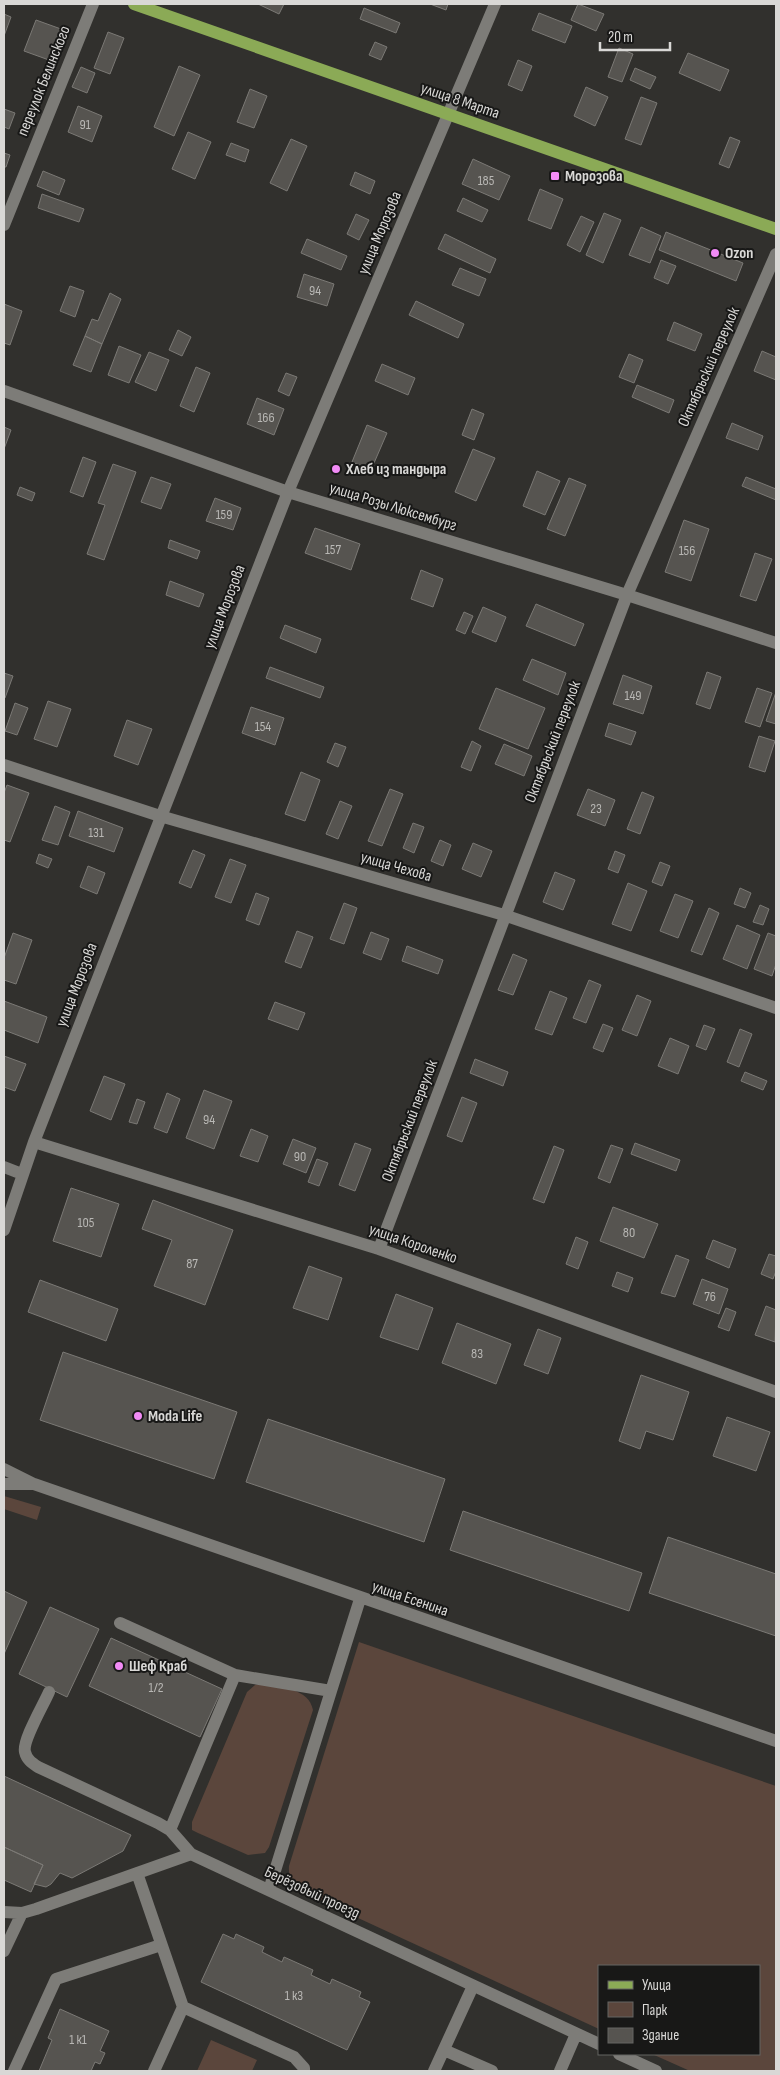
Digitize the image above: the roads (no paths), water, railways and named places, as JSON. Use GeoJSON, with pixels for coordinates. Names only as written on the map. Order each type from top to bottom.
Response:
{"type":"FeatureCollection","features":[{"type":"Feature","properties":{"kind":"main road","name":"улица 8 Марта"},"geometry":{"type":"LineString","coordinates":[[134,4],[776,229]]}},
{"type":"Feature","properties":{"kind":"street","name":"переулок Белинского"},"geometry":{"type":"LineString","coordinates":[[4,225],[93,4]]}},
{"type":"Feature","properties":{"kind":"street","name":"улица Морозова"},"geometry":{"type":"LineString","coordinates":[[4,1230],[34,1142],[288,492],[495,4]]}},
{"type":"Feature","properties":{"kind":"street","name":"Октябрьский переулок"},"geometry":{"type":"LineString","coordinates":[[379,1249],[504,915],[627,595],[776,254]]}},
{"type":"Feature","properties":{"kind":"street","name":"улица Розы Люксембург"},"geometry":{"type":"LineString","coordinates":[[4,391],[288,492],[627,595],[776,643]]}},
{"type":"Feature","properties":{"kind":"street","name":"улица Чехова"},"geometry":{"type":"LineString","coordinates":[[4,765],[160,816],[504,915],[776,1008]]}},
{"type":"Feature","properties":{"kind":"street","name":"улица Короленко"},"geometry":{"type":"LineString","coordinates":[[34,1142],[379,1249],[776,1392]]}},
{"type":"Feature","properties":{"kind":"street"},"geometry":{"type":"LineString","coordinates":[[4,1168],[22,1174]]}},
{"type":"Feature","properties":{"kind":"street"},"geometry":{"type":"LineString","coordinates":[[4,1468],[34,1484]]}},
{"type":"Feature","properties":{"kind":"street"},"geometry":{"type":"LineString","coordinates":[[4,1484],[34,1484]]}},
{"type":"Feature","properties":{"kind":"street","name":"улица Есенина"},"geometry":{"type":"LineString","coordinates":[[34,1484],[776,1741]]}},
{"type":"Feature","properties":{"kind":"street"},"geometry":{"type":"LineString","coordinates":[[269,1890],[360,1598]]}},
{"type":"Feature","properties":{"kind":"street"},"geometry":{"type":"LineString","coordinates":[[120,1624],[235,1675],[331,1691]]}},
{"type":"Feature","properties":{"kind":"street"},"geometry":{"type":"LineString","coordinates":[[170,1830],[235,1675]]}},
{"type":"Feature","properties":{"kind":"street"},"geometry":{"type":"LineString","coordinates":[[4,1912],[22,1913],[190,1854],[170,1830],[38,1767],[29,1760],[24,1750],[49,1692]]}},
{"type":"Feature","properties":{"kind":"street","name":"Берёзовый проезд"},"geometry":{"type":"LineString","coordinates":[[190,1854],[598,2044]]}},
{"type":"Feature","properties":{"kind":"street"},"geometry":{"type":"LineString","coordinates":[[137,1873],[183,2007],[154,2071]]}},
{"type":"Feature","properties":{"kind":"street"},"geometry":{"type":"LineString","coordinates":[[4,1951],[22,1913]]}},
{"type":"Feature","properties":{"kind":"street"},"geometry":{"type":"LineString","coordinates":[[14,2071],[56,1979],[161,1945]]}},
{"type":"Feature","properties":{"kind":"street"},"geometry":{"type":"LineString","coordinates":[[434,2071],[473,1986]]}},
{"type":"Feature","properties":{"kind":"street"},"geometry":{"type":"LineString","coordinates":[[183,2007],[294,2057],[304,2068],[304,2071]]}},
{"type":"Feature","properties":{"kind":"street"},"geometry":{"type":"LineString","coordinates":[[560,2071],[576,2034]]}},
{"type":"Feature","properties":{"kind":"street"},"geometry":{"type":"LineString","coordinates":[[444,2050],[492,2071]]}},
{"type":"Feature","properties":{"kind":"street"},"geometry":{"type":"LineString","coordinates":[[621,2055],[656,2071]]}},
{"type":"Feature","properties":{"kind":"place","name":"Морозова"},"geometry":{"type":"Point","coordinates":[555,176]}},
{"type":"Feature","properties":{"kind":"place","name":"Ozon"},"geometry":{"type":"Point","coordinates":[715,253]}},
{"type":"Feature","properties":{"kind":"place","name":"Хлеб из тандыра"},"geometry":{"type":"Point","coordinates":[336,469]}},
{"type":"Feature","properties":{"kind":"place","name":"Moda Life"},"geometry":{"type":"Point","coordinates":[138,1416]}},
{"type":"Feature","properties":{"kind":"place","name":"Шеф Краб"},"geometry":{"type":"Point","coordinates":[119,1666]}}]}
